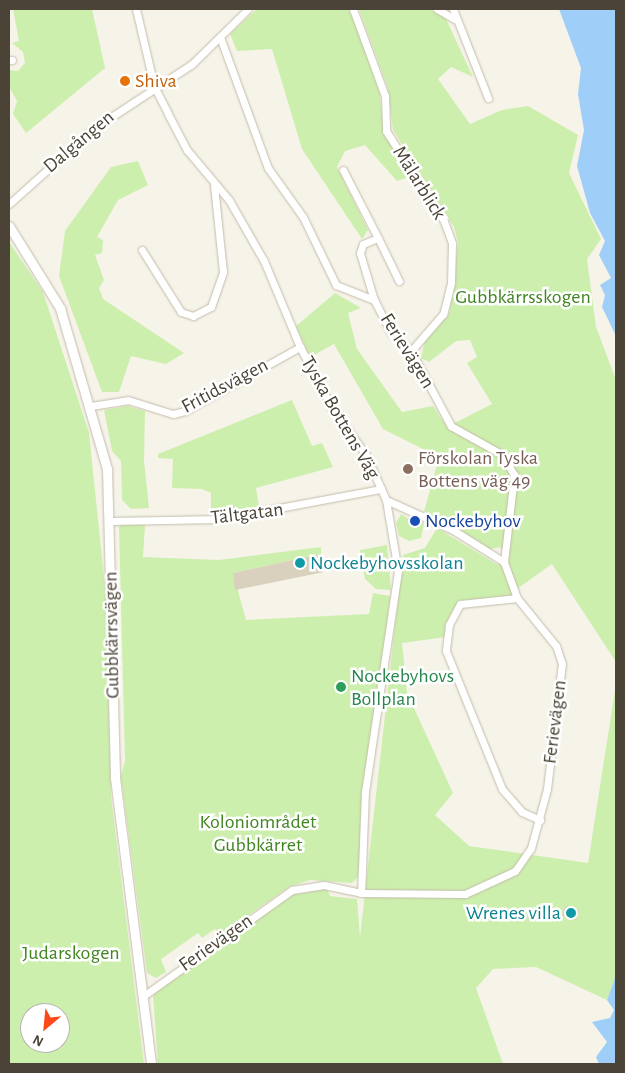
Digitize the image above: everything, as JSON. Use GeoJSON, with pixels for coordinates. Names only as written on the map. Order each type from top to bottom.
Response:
{"type":"FeatureCollection","features":[{"type":"Feature","properties":{"kind":"street","name":"Tyska Bottens Väg"},"geometry":{"type":"LineString","coordinates":[[136,9],[154,86],[187,150],[214,185],[229,200],[264,261],[300,348],[331,406],[366,454],[386,500],[398,571],[365,792],[361,893]]}},
{"type":"Feature","properties":{"kind":"street"},"geometry":{"type":"LineString","coordinates":[[154,86],[192,64],[248,9]]}},
{"type":"Feature","properties":{"kind":"street","name":"Mälarblick"},"geometry":{"type":"LineString","coordinates":[[353,9],[385,96],[386,131],[444,221],[452,243],[451,283],[443,314],[411,351]]}},
{"type":"Feature","properties":{"kind":"street"},"geometry":{"type":"LineString","coordinates":[[438,9],[454,19]]}},
{"type":"Feature","properties":{"kind":"street"},"geometry":{"type":"LineString","coordinates":[[453,9],[454,19],[488,98]]}},
{"type":"Feature","properties":{"kind":"street"},"geometry":{"type":"LineString","coordinates":[[220,37],[268,168],[304,217],[336,284],[374,300]]}},
{"type":"Feature","properties":{"kind":"street","name":"Dalgången"},"geometry":{"type":"LineString","coordinates":[[9,204],[93,129],[154,86]]}},
{"type":"Feature","properties":{"kind":"street","name":"Ferievägen"},"geometry":{"type":"LineString","coordinates":[[343,170],[399,281]]}},
{"type":"Feature","properties":{"kind":"street"},"geometry":{"type":"LineString","coordinates":[[142,250],[181,312],[194,316],[211,308],[223,272],[214,185]]}},
{"type":"Feature","properties":{"kind":"street","name":"Gubbkärrsvägen"},"geometry":{"type":"LineString","coordinates":[[9,226],[60,308],[91,406],[107,470],[111,521],[116,778],[151,1064]]}},
{"type":"Feature","properties":{"kind":"street","name":"Ferievägen"},"geometry":{"type":"LineString","coordinates":[[142,997],[292,890],[324,884],[361,893],[465,894],[485,888],[515,871],[531,848],[540,820],[562,664],[556,646],[517,598],[504,562],[514,475],[503,455],[451,426],[411,351],[391,333],[374,300],[360,253],[363,244],[378,238]]}},
{"type":"Feature","properties":{"kind":"street","name":"Fritidsvägen"},"geometry":{"type":"LineString","coordinates":[[91,406],[128,400],[173,414],[185,411],[300,348]]}},
{"type":"Feature","properties":{"kind":"street","name":"Tältgatan"},"geometry":{"type":"LineString","coordinates":[[111,521],[220,520],[380,489]]}},
{"type":"Feature","properties":{"kind":"street"},"geometry":{"type":"LineString","coordinates":[[386,500],[453,530],[504,562]]}},
{"type":"Feature","properties":{"kind":"street"},"geometry":{"type":"LineString","coordinates":[[517,598],[460,604],[449,625],[446,651],[502,789],[522,812],[540,820]]}},
{"type":"Feature","properties":{"kind":"green space"},"geometry":{"type":"Polygon","coordinates":[[[13,9],[92,9],[105,68],[26,133],[13,114],[17,101],[9,87],[9,70],[18,71],[25,63],[23,52],[12,43],[19,41],[13,9]]]}},
{"type":"Feature","properties":{"kind":"green space"},"geometry":{"type":"Polygon","coordinates":[[[257,9],[348,9],[356,24],[380,95],[383,130],[412,176],[397,181],[365,145],[345,151],[337,167],[368,230],[362,239],[302,149],[272,49],[237,51],[230,34],[257,9]]]}},
{"type":"Feature","properties":{"kind":"green space","name":"Gubbkärrsskogen"},"geometry":{"type":"Polygon","coordinates":[[[359,9],[429,9],[445,17],[473,77],[451,67],[438,79],[470,124],[502,110],[528,106],[578,135],[569,173],[601,239],[587,259],[596,327],[616,380],[616,662],[552,564],[517,589],[520,595],[460,605],[446,637],[402,643],[407,693],[453,793],[435,815],[469,846],[588,863],[616,684],[616,975],[607,1000],[536,967],[493,969],[476,988],[503,1064],[158,1064],[153,995],[291,895],[327,889],[330,896],[357,899],[360,937],[403,555],[425,548],[437,528],[498,565],[509,562],[500,547],[490,549],[424,512],[439,457],[383,429],[334,344],[310,357],[296,326],[335,293],[361,308],[348,313],[357,349],[402,412],[433,406],[447,427],[492,404],[467,363],[477,357],[470,340],[456,341],[429,362],[421,358],[425,340],[450,312],[458,242],[454,227],[393,130],[388,88],[359,9]]]}},
{"type":"Feature","properties":{"kind":"green space"},"geometry":{"type":"Polygon","coordinates":[[[138,161],[148,185],[118,200],[97,237],[103,240],[102,253],[95,255],[104,280],[99,288],[103,299],[184,353],[166,364],[131,356],[119,392],[102,392],[59,276],[65,231],[111,167],[138,161]]]}},
{"type":"Feature","properties":{"kind":"green space","name":"Judarskogen"},"geometry":{"type":"Polygon","coordinates":[[[9,242],[43,292],[89,433],[106,596],[111,797],[144,1064],[9,1064],[9,242]]]}},
{"type":"Feature","properties":{"kind":"green space"},"geometry":{"type":"Polygon","coordinates":[[[292,400],[312,446],[322,443],[333,467],[256,488],[259,507],[231,512],[211,511],[211,493],[202,489],[172,488],[173,459],[158,458],[158,454],[292,400]]]}},
{"type":"Feature","properties":{"kind":"green space"},"geometry":{"type":"Polygon","coordinates":[[[128,406],[145,411],[144,461],[149,508],[131,509],[122,500],[121,461],[112,451],[104,410],[128,406]]]}},
{"type":"Feature","properties":{"kind":"green space"},"geometry":{"type":"Polygon","coordinates":[[[401,514],[417,524],[424,523],[421,538],[409,541],[399,536],[396,523],[401,514]]]}},
{"type":"Feature","properties":{"kind":"green space","name":"Koloniområdet Gubbkärret"},"geometry":{"type":"Polygon","coordinates":[[[123,523],[145,525],[143,557],[219,560],[321,547],[321,554],[233,573],[246,620],[369,614],[373,593],[390,596],[358,877],[352,883],[310,880],[289,887],[220,935],[215,929],[202,938],[198,933],[161,959],[166,972],[156,978],[147,973],[121,776],[125,761],[119,527],[123,523]]]}},
{"type":"Feature","properties":{"kind":"green space"},"geometry":{"type":"Polygon","coordinates":[[[387,545],[391,590],[376,589],[365,579],[360,550],[387,545]]]}},
{"type":"Feature","properties":{"kind":"water"},"geometry":{"type":"Polygon","coordinates":[[[559,9],[616,9],[616,336],[602,307],[605,295],[600,285],[611,278],[599,255],[605,241],[590,213],[577,166],[584,130],[578,94],[581,68],[559,9]]]}},
{"type":"Feature","properties":{"kind":"water"},"geometry":{"type":"Polygon","coordinates":[[[616,975],[616,1064],[599,1064],[596,1057],[607,1042],[592,1022],[610,1018],[614,1010],[607,1000],[616,975]]]}},
{"type":"Feature","properties":{"kind":"building","name":"Nockebyhovsskolan"},"geometry":{"type":"Polygon","coordinates":[[[321,554],[324,572],[235,590],[233,573],[321,554]]]}},
{"type":"Feature","properties":{"kind":"building","name":"Wrenes villa"},"geometry":{"type":"Polygon","coordinates":[[[565,906],[579,911],[576,920],[562,916],[565,906]]]}},
{"type":"Feature","properties":{"kind":"place","name":"Shiva"},"geometry":{"type":"Point","coordinates":[125,81]}},
{"type":"Feature","properties":{"kind":"place","name":"Förskolan Tyska Bottens väg 49"},"geometry":{"type":"Point","coordinates":[408,469]}},
{"type":"Feature","properties":{"kind":"place","name":"Nockebyhov"},"geometry":{"type":"Point","coordinates":[415,521]}},
{"type":"Feature","properties":{"kind":"place","name":"Nockebyhovsskolan"},"geometry":{"type":"Point","coordinates":[300,563]}},
{"type":"Feature","properties":{"kind":"place","name":"Nockebyhovs Bollplan"},"geometry":{"type":"Point","coordinates":[341,687]}},
{"type":"Feature","properties":{"kind":"place","name":"Wrenes villa"},"geometry":{"type":"Point","coordinates":[571,913]}}]}
